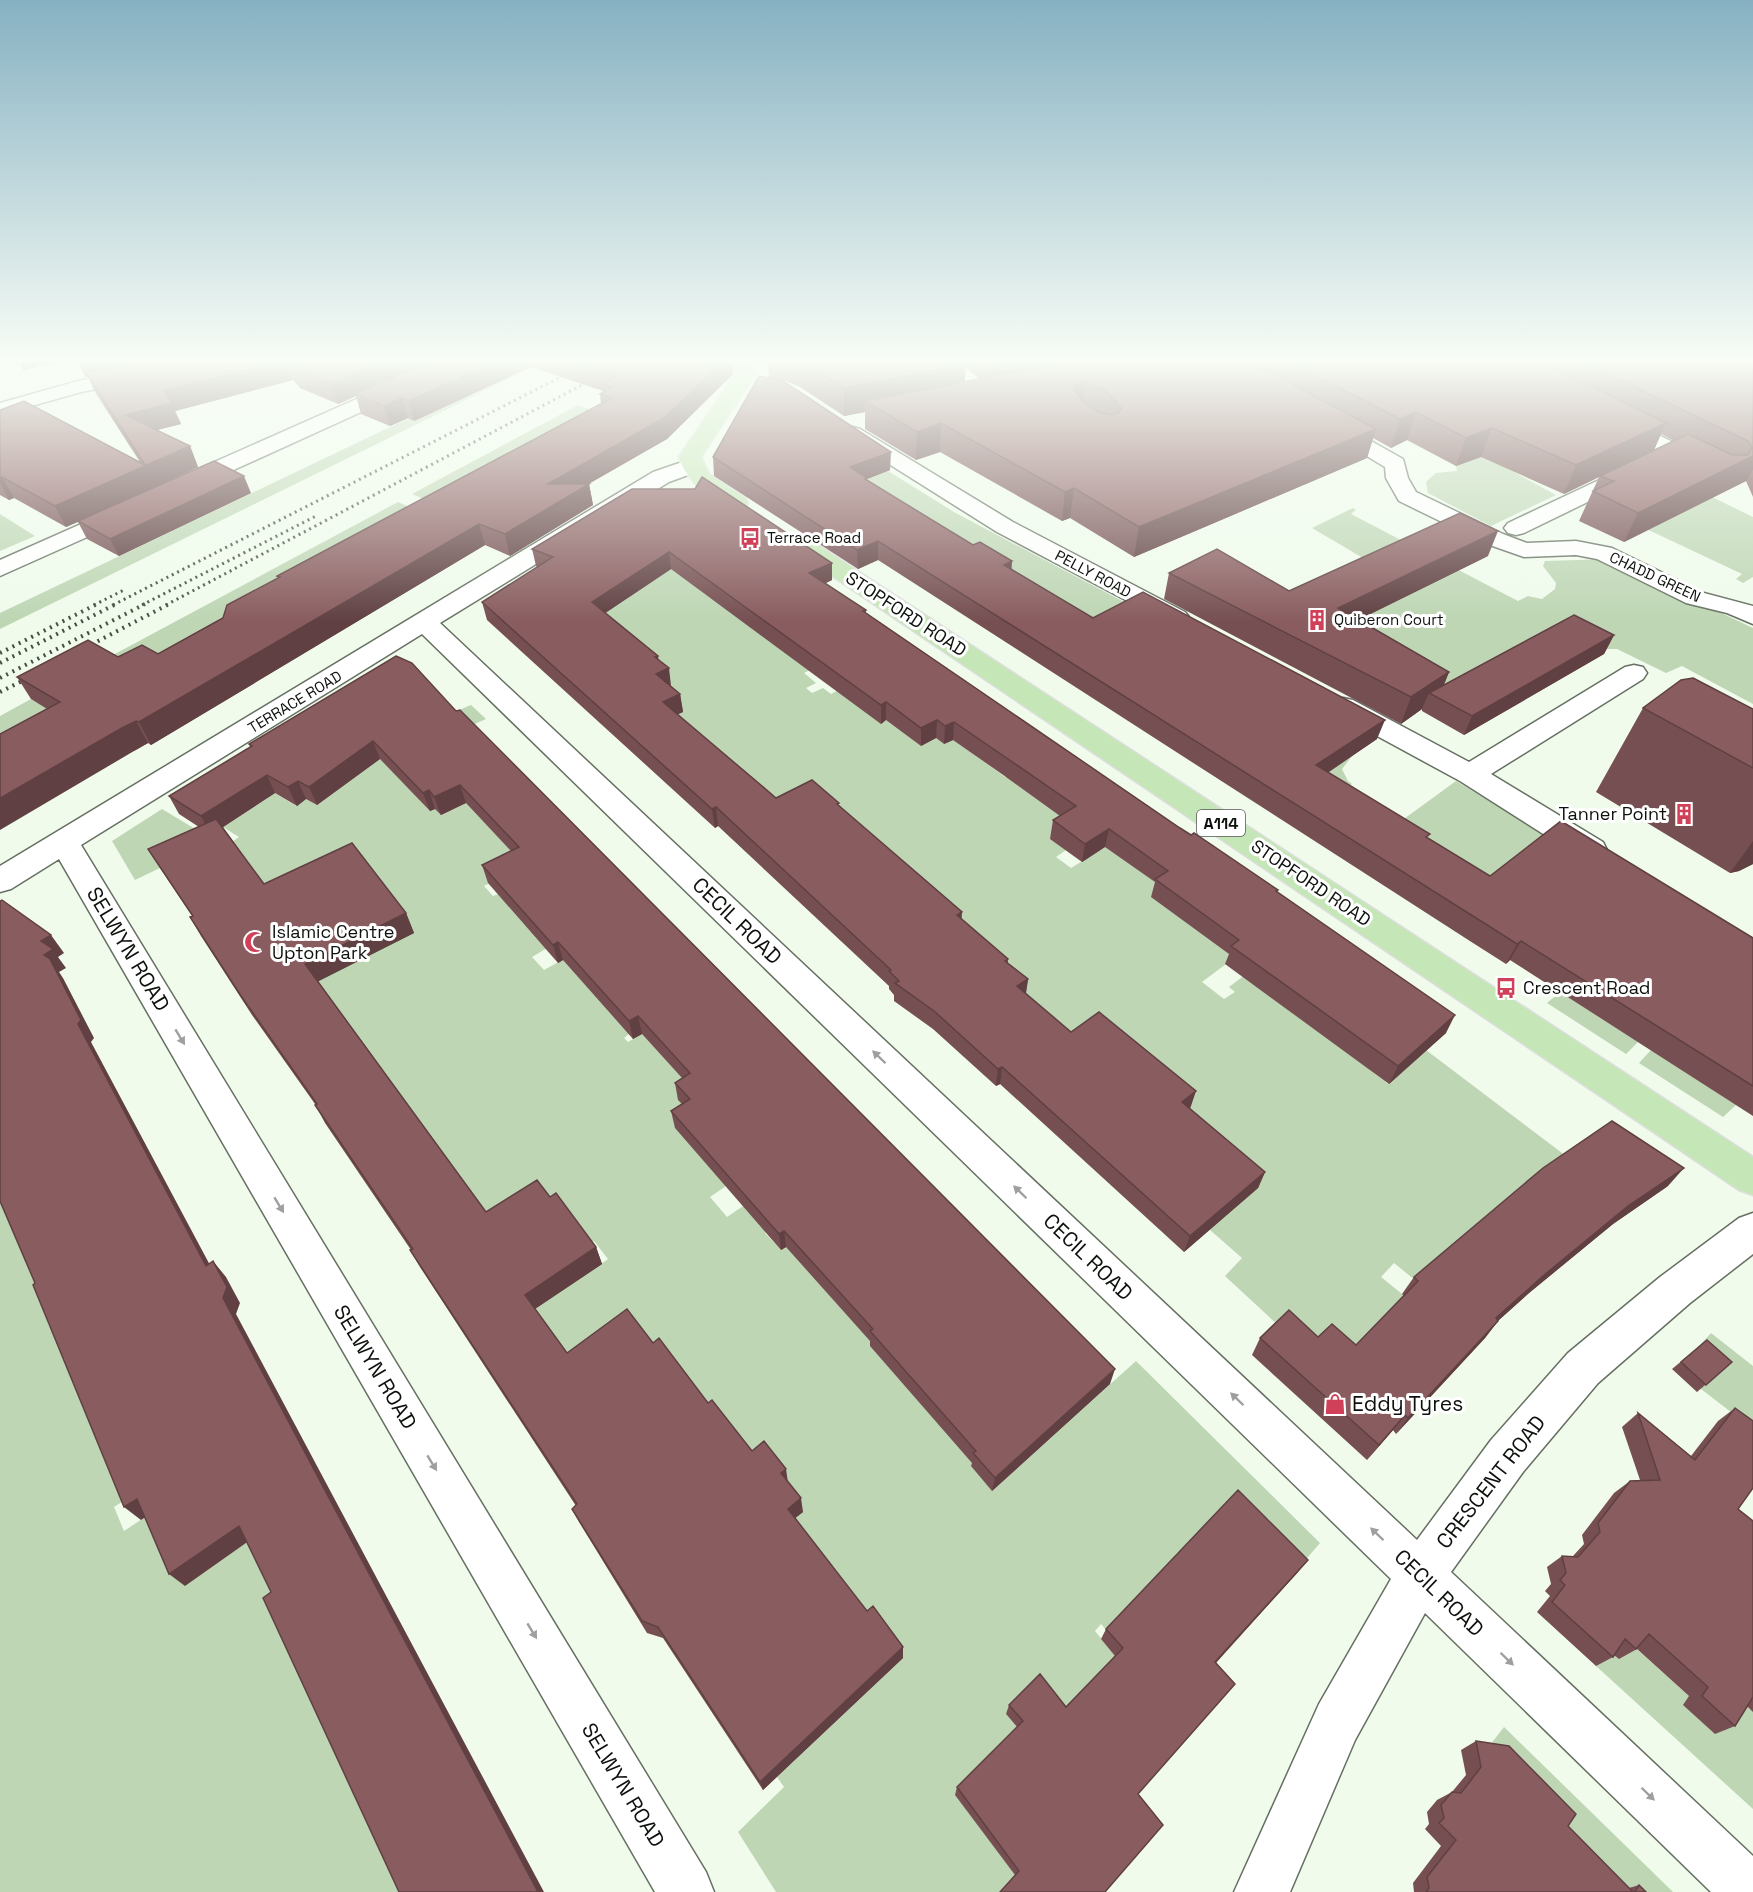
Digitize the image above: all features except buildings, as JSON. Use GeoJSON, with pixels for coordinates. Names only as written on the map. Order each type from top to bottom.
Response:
{"type":"FeatureCollection","features":[{"type":"Feature","properties":{"kind":"main road"},"geometry":{"type":"LineString","coordinates":[[691,466],[690,457],[697,446]]}},
{"type":"Feature","properties":{"kind":"main road","name":"STOPFORD ROAD"},"geometry":{"type":"LineString","coordinates":[[691,466],[697,476],[1753,1178]]}},
{"type":"Feature","properties":{"kind":"street"},"geometry":{"type":"LineString","coordinates":[[164,494],[269,446]]}},
{"type":"Feature","properties":{"kind":"street","name":"PELLY ROAD"},"geometry":{"type":"LineString","coordinates":[[875,446],[1005,527],[1195,627]]}},
{"type":"Feature","properties":{"kind":"street","name":"CHADD GREEN"},"geometry":{"type":"LineString","coordinates":[[1364,446],[1395,464],[1397,478],[1407,496],[1495,539],[1524,550],[1576,548],[1604,553],[1695,598],[1736,608],[1753,616]]}},
{"type":"Feature","properties":{"kind":"street"},"geometry":{"type":"LineString","coordinates":[[1666,446],[1721,475],[1714,479]]}},
{"type":"Feature","properties":{"kind":"street"},"geometry":{"type":"LineString","coordinates":[[1516,528],[1544,521],[1674,452]]}},
{"type":"Feature","properties":{"kind":"street","name":"TERRACE ROAD"},"geometry":{"type":"LineString","coordinates":[[0,881],[661,477],[691,466]]}},
{"type":"Feature","properties":{"kind":"street"},"geometry":{"type":"LineString","coordinates":[[0,569],[143,503]]}},
{"type":"Feature","properties":{"kind":"street","name":"CECIL ROAD"},"geometry":{"type":"LineString","coordinates":[[425,622],[1751,1892]]}},
{"type":"Feature","properties":{"kind":"street"},"geometry":{"type":"LineString","coordinates":[[1470,774],[1600,706],[1634,673]]}},
{"type":"Feature","properties":{"kind":"street"},"geometry":{"type":"LineString","coordinates":[[1326,697],[1470,774],[1612,862]]}},
{"type":"Feature","properties":{"kind":"street","name":"SELWYN ROAD"},"geometry":{"type":"LineString","coordinates":[[64,842],[686,1892]]}},
{"type":"Feature","properties":{"kind":"street","name":"CRESCENT ROAD"},"geometry":{"type":"LineString","coordinates":[[1262,1892],[1337,1722],[1420,1575],[1507,1456],[1583,1368],[1675,1290],[1753,1231]]}},
{"type":"Feature","properties":{"kind":"green space"},"geometry":{"type":"Polygon","coordinates":[[[350,446],[372,446],[0,629],[0,613],[350,446]]]}},
{"type":"Feature","properties":{"kind":"green space"},"geometry":{"type":"Polygon","coordinates":[[[501,446],[578,446],[457,513],[412,494],[501,446]]]}},
{"type":"Feature","properties":{"kind":"green space"},"geometry":{"type":"Polygon","coordinates":[[[1531,446],[1567,446],[1514,472],[1556,495],[1491,526],[1428,493],[1426,482],[1436,473],[1457,471],[1456,466],[1481,457],[1531,446]]]}},
{"type":"Feature","properties":{"kind":"green space"},"geometry":{"type":"Polygon","coordinates":[[[888,471],[954,512],[1141,611],[1352,756],[1342,769],[1352,784],[1331,798],[839,480],[888,471]]]}},
{"type":"Feature","properties":{"kind":"green space"},"geometry":{"type":"Polygon","coordinates":[[[1712,497],[1753,517],[1753,577],[1743,583],[1736,579],[1742,574],[1604,509],[1712,497]]]}},
{"type":"Feature","properties":{"kind":"green space"},"geometry":{"type":"Polygon","coordinates":[[[398,502],[434,518],[84,699],[100,662],[398,502]]]}},
{"type":"Feature","properties":{"kind":"green space"},"geometry":{"type":"Polygon","coordinates":[[[1353,508],[1356,510],[1351,514],[1518,601],[1528,596],[1542,599],[1555,589],[1556,583],[1543,566],[1545,561],[1608,559],[1753,628],[1753,704],[1682,666],[1666,673],[1617,649],[1601,649],[1443,701],[1329,634],[1412,593],[1392,575],[1312,528],[1353,508]]]}},
{"type":"Feature","properties":{"kind":"green space"},"geometry":{"type":"Polygon","coordinates":[[[0,514],[35,536],[0,551],[0,514]]]}},
{"type":"Feature","properties":{"kind":"green space"},"geometry":{"type":"Polygon","coordinates":[[[667,544],[702,592],[715,601],[719,600],[843,654],[804,673],[816,683],[806,688],[812,693],[823,688],[831,694],[862,678],[869,715],[881,723],[891,718],[904,733],[921,746],[936,738],[944,744],[972,728],[957,742],[1005,777],[1026,766],[1016,784],[1066,820],[1066,850],[1056,857],[1071,868],[1112,843],[1250,946],[1202,982],[1224,999],[1235,992],[1229,987],[1270,956],[1370,1070],[1388,1084],[1426,1050],[1570,1159],[1481,1334],[1394,1263],[1381,1277],[1407,1298],[1344,1360],[1280,1327],[1225,1276],[1242,1258],[1210,1230],[1050,1063],[776,817],[537,619],[570,598],[605,613],[628,598],[667,544]]]}},
{"type":"Feature","properties":{"kind":"green space"},"geometry":{"type":"Polygon","coordinates":[[[31,699],[54,713],[0,785],[0,716],[31,699]]]}},
{"type":"Feature","properties":{"kind":"green space"},"geometry":{"type":"Polygon","coordinates":[[[471,705],[486,719],[450,735],[417,797],[430,811],[435,809],[441,815],[475,799],[528,863],[484,886],[493,896],[498,894],[547,948],[532,957],[544,970],[599,940],[629,1034],[624,1038],[628,1042],[642,1034],[686,1082],[745,1173],[710,1197],[727,1217],[765,1191],[784,1219],[765,1233],[781,1250],[850,1200],[996,1414],[992,1491],[1136,1361],[1320,1543],[1296,1571],[1153,1582],[1221,1657],[1207,1673],[1108,1632],[1101,1624],[1095,1631],[1117,1658],[1124,1767],[1006,1714],[1019,1730],[1027,1892],[776,1892],[738,1832],[784,1787],[777,1777],[903,1658],[722,1579],[802,1512],[729,1487],[582,1381],[489,1341],[608,1259],[594,1241],[519,1292],[483,1236],[160,868],[135,880],[112,841],[162,809],[225,847],[239,837],[223,827],[268,798],[273,792],[296,806],[306,799],[317,805],[431,722],[471,705]]]}},
{"type":"Feature","properties":{"kind":"green space"},"geometry":{"type":"Polygon","coordinates":[[[1456,781],[1552,839],[1548,927],[1386,832],[1456,781]]]}},
{"type":"Feature","properties":{"kind":"green space"},"geometry":{"type":"Polygon","coordinates":[[[1560,992],[1638,1042],[1626,1054],[1547,1003],[1560,992]]]}},
{"type":"Feature","properties":{"kind":"green space"},"geometry":{"type":"Polygon","coordinates":[[[1651,1050],[1736,1105],[1723,1117],[1639,1063],[1651,1050]]]}},
{"type":"Feature","properties":{"kind":"green space"},"geometry":{"type":"Polygon","coordinates":[[[0,1188],[77,1284],[41,1305],[49,1326],[156,1480],[114,1507],[124,1531],[224,1465],[253,1538],[409,1892],[0,1892],[0,1188]]]}},
{"type":"Feature","properties":{"kind":"green space"},"geometry":{"type":"Polygon","coordinates":[[[1711,1333],[1753,1366],[1753,1429],[1701,1389],[1698,1347],[1711,1333]]]}},
{"type":"Feature","properties":{"kind":"green space"},"geometry":{"type":"Polygon","coordinates":[[[1631,1644],[1689,1696],[1753,1676],[1753,1809],[1596,1666],[1608,1649],[1631,1644]]]}},
{"type":"Feature","properties":{"kind":"green space"},"geometry":{"type":"Polygon","coordinates":[[[1504,1727],[1673,1892],[1621,1892],[1487,1749],[1504,1727]]]}},
{"type":"Feature","properties":{"kind":"railway"},"geometry":{"type":"LineString","coordinates":[[113,605],[425,446]]}},
{"type":"Feature","properties":{"kind":"railway"},"geometry":{"type":"LineString","coordinates":[[166,605],[466,446]]}},
{"type":"Feature","properties":{"kind":"railway"},"geometry":{"type":"LineString","coordinates":[[142,605],[318,515]]}},
{"type":"Feature","properties":{"kind":"railway"},"geometry":{"type":"LineString","coordinates":[[94,605],[126,589]]}},
{"type":"Feature","properties":{"kind":"railway"},"geometry":{"type":"LineString","coordinates":[[0,653],[97,604]]}},
{"type":"Feature","properties":{"kind":"railway"},"geometry":{"type":"LineString","coordinates":[[0,663],[116,604]]}},
{"type":"Feature","properties":{"kind":"railway"},"geometry":{"type":"LineString","coordinates":[[0,678],[145,604]]}},
{"type":"Feature","properties":{"kind":"railway"},"geometry":{"type":"LineString","coordinates":[[79,651],[169,604]]}},
{"type":"Feature","properties":{"kind":"railway"},"geometry":{"type":"LineString","coordinates":[[0,692],[34,675]]}},
{"type":"Feature","properties":{"kind":"place","name":"Terrace Road"},"geometry":{"type":"Point","coordinates":[750,538]}},
{"type":"Feature","properties":{"kind":"place","name":"Quiberon Court"},"geometry":{"type":"Point","coordinates":[1317,620]}},
{"type":"Feature","properties":{"kind":"place","name":"Tanner Point"},"geometry":{"type":"Point","coordinates":[1684,814]}},
{"type":"Feature","properties":{"kind":"place","name":"Islamic Centre Upton Park"},"geometry":{"type":"Point","coordinates":[255,942]}},
{"type":"Feature","properties":{"kind":"place","name":"Crescent Road"},"geometry":{"type":"Point","coordinates":[1506,988]}},
{"type":"Feature","properties":{"kind":"place","name":"Eddy Tyres"},"geometry":{"type":"Point","coordinates":[1335,1404]}}]}
